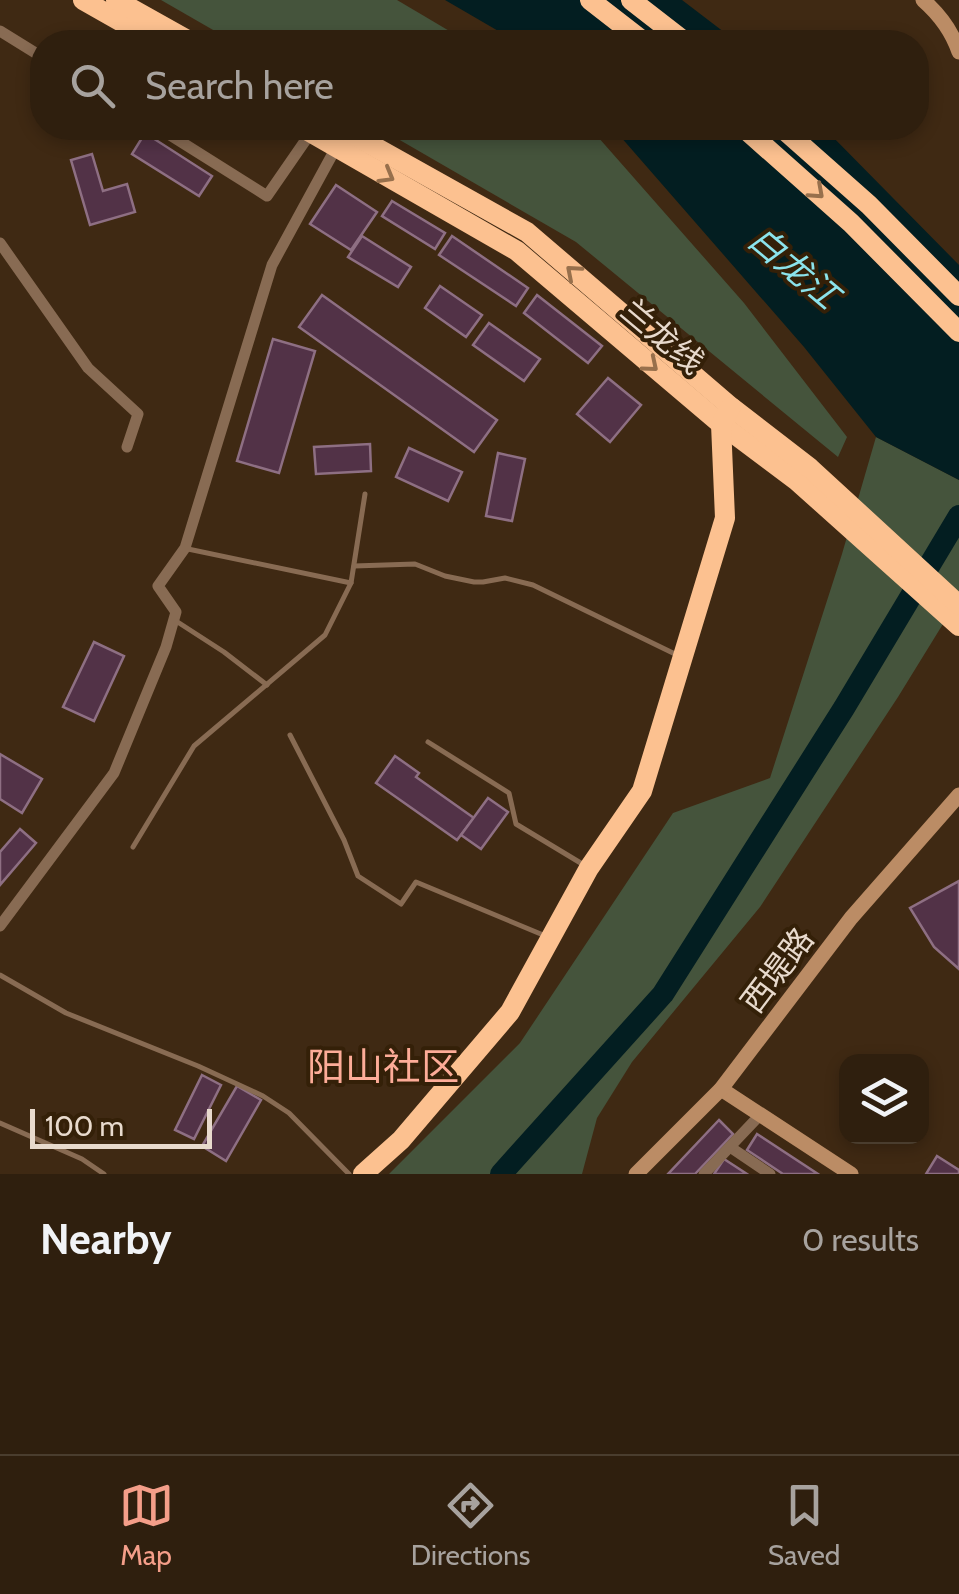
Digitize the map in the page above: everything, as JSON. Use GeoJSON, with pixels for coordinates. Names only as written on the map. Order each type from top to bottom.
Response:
{"type":"FeatureCollection","features":[{"type":"Feature","properties":{"kind":"highway"},"geometry":{"type":"LineString","coordinates":[[83,0],[135,30]]}},
{"type":"Feature","properties":{"kind":"highway"},"geometry":{"type":"LineString","coordinates":[[116,0],[170,30]]}},
{"type":"Feature","properties":{"kind":"highway"},"geometry":{"type":"LineString","coordinates":[[590,0],[629,30]]}},
{"type":"Feature","properties":{"kind":"highway"},"geometry":{"type":"LineString","coordinates":[[631,0],[670,30]]}},
{"type":"Feature","properties":{"kind":"highway","name":"兰龙线"},"geometry":{"type":"LineString","coordinates":[[349,140],[517,252],[804,474],[959,605]]}},
{"type":"Feature","properties":{"kind":"highway"},"geometry":{"type":"LineString","coordinates":[[758,140],[851,223],[959,332]]}},
{"type":"Feature","properties":{"kind":"highway"},"geometry":{"type":"LineString","coordinates":[[796,140],[869,205],[959,296]]}},
{"type":"Feature","properties":{"kind":"highway"},"geometry":{"type":"LineString","coordinates":[[363,1174],[401,1140],[510,1012],[589,868],[642,791],[724,518],[726,416]]}},
{"type":"Feature","properties":{"kind":"highway","name":"兰龙线"},"geometry":{"type":"LineString","coordinates":[[804,474],[959,626]]}},
{"type":"Feature","properties":{"kind":"street"},"geometry":{"type":"LineString","coordinates":[[923,0],[936,12],[959,52]]}},
{"type":"Feature","properties":{"kind":"street"},"geometry":{"type":"LineString","coordinates":[[0,32],[30,50]]}},
{"type":"Feature","properties":{"kind":"street"},"geometry":{"type":"LineString","coordinates":[[178,140],[267,196],[302,140]]}},
{"type":"Feature","properties":{"kind":"street"},"geometry":{"type":"LineString","coordinates":[[0,926],[114,773],[166,647],[176,612],[158,586],[185,548],[272,265],[338,140]]}},
{"type":"Feature","properties":{"kind":"street"},"geometry":{"type":"LineString","coordinates":[[0,243],[88,368],[138,414],[127,446]]}},
{"type":"Feature","properties":{"kind":"street","name":"西堤路"},"geometry":{"type":"LineString","coordinates":[[636,1174],[720,1089],[851,918],[959,796]]}},
{"type":"Feature","properties":{"kind":"street"},"geometry":{"type":"LineString","coordinates":[[720,1089],[851,1174]]}},
{"type":"Feature","properties":{"kind":"street"},"geometry":{"type":"LineString","coordinates":[[704,1174],[760,1115]]}},
{"type":"Feature","properties":{"kind":"street"},"geometry":{"type":"LineString","coordinates":[[730,1146],[770,1174]]}},
{"type":"Feature","properties":{"kind":"lane"},"geometry":{"type":"LineString","coordinates":[[132,846],[194,746],[325,635],[351,583],[365,494]]}},
{"type":"Feature","properties":{"kind":"lane"},"geometry":{"type":"LineString","coordinates":[[185,548],[351,583]]}},
{"type":"Feature","properties":{"kind":"lane"},"geometry":{"type":"LineString","coordinates":[[354,566],[415,564],[474,582],[505,578],[533,586],[682,658]]}},
{"type":"Feature","properties":{"kind":"lane"},"geometry":{"type":"LineString","coordinates":[[174,620],[267,685]]}},
{"type":"Feature","properties":{"kind":"lane"},"geometry":{"type":"LineString","coordinates":[[290,735],[344,840],[358,876],[401,904],[416,882],[551,938]]}},
{"type":"Feature","properties":{"kind":"lane"},"geometry":{"type":"LineString","coordinates":[[428,742],[509,793],[516,824],[589,868]]}},
{"type":"Feature","properties":{"kind":"lane"},"geometry":{"type":"LineString","coordinates":[[0,975],[66,1013],[263,1096],[288,1113],[349,1174]]}},
{"type":"Feature","properties":{"kind":"lane"},"geometry":{"type":"LineString","coordinates":[[0,1123],[82,1158],[104,1174]]}},
{"type":"Feature","properties":{"kind":"green space"},"geometry":{"type":"Polygon","coordinates":[[[161,0],[397,0],[448,30],[213,30],[161,0]]]}},
{"type":"Feature","properties":{"kind":"green space"},"geometry":{"type":"Polygon","coordinates":[[[400,140],[601,140],[744,303],[847,437],[838,457],[576,242],[400,140]]]}},
{"type":"Feature","properties":{"kind":"green space"},"geometry":{"type":"Polygon","coordinates":[[[876,437],[959,480],[959,598],[760,907],[632,1062],[597,1118],[582,1174],[389,1174],[520,1043],[673,813],[770,778],[876,437]]]}},
{"type":"Feature","properties":{"kind":"water"},"geometry":{"type":"Polygon","coordinates":[[[445,0],[682,0],[721,30],[497,30],[445,0]]]}},
{"type":"Feature","properties":{"kind":"water","name":"白龙江"},"geometry":{"type":"Polygon","coordinates":[[[623,140],[836,140],[959,265],[959,480],[876,437],[804,347],[623,140]]]}},
{"type":"Feature","properties":{"kind":"building"},"geometry":{"type":"Polygon","coordinates":[[[141,140],[156,140],[212,176],[199,196],[132,154],[141,140]]]}},
{"type":"Feature","properties":{"kind":"building"},"geometry":{"type":"Polygon","coordinates":[[[92,154],[103,191],[127,184],[135,212],[90,225],[71,160],[92,154]]]}},
{"type":"Feature","properties":{"kind":"building"},"geometry":{"type":"Polygon","coordinates":[[[336,185],[377,212],[351,250],[310,224],[336,185]]]}},
{"type":"Feature","properties":{"kind":"building"},"geometry":{"type":"Polygon","coordinates":[[[392,201],[445,233],[435,249],[382,216],[392,201]]]}},
{"type":"Feature","properties":{"kind":"building"},"geometry":{"type":"Polygon","coordinates":[[[362,236],[411,267],[398,287],[348,257],[362,236]]]}},
{"type":"Feature","properties":{"kind":"building"},"geometry":{"type":"Polygon","coordinates":[[[452,236],[528,288],[516,306],[439,255],[452,236]]]}},
{"type":"Feature","properties":{"kind":"building"},"geometry":{"type":"Polygon","coordinates":[[[440,286],[482,315],[466,337],[425,308],[440,286]]]}},
{"type":"Feature","properties":{"kind":"building"},"geometry":{"type":"Polygon","coordinates":[[[322,295],[497,420],[474,452],[299,327],[322,295]]]}},
{"type":"Feature","properties":{"kind":"building"},"geometry":{"type":"Polygon","coordinates":[[[537,295],[602,346],[588,363],[524,313],[537,295]]]}},
{"type":"Feature","properties":{"kind":"building"},"geometry":{"type":"Polygon","coordinates":[[[489,323],[540,359],[524,381],[473,345],[489,323]]]}},
{"type":"Feature","properties":{"kind":"building"},"geometry":{"type":"Polygon","coordinates":[[[273,339],[315,351],[279,473],[237,461],[273,339]]]}},
{"type":"Feature","properties":{"kind":"building"},"geometry":{"type":"Polygon","coordinates":[[[608,378],[641,405],[610,442],[577,414],[608,378]]]}},
{"type":"Feature","properties":{"kind":"building"},"geometry":{"type":"Polygon","coordinates":[[[370,444],[371,471],[316,474],[314,447],[370,444]]]}},
{"type":"Feature","properties":{"kind":"building"},"geometry":{"type":"Polygon","coordinates":[[[409,448],[462,472],[448,501],[396,477],[409,448]]]}},
{"type":"Feature","properties":{"kind":"building"},"geometry":{"type":"Polygon","coordinates":[[[498,453],[525,459],[512,521],[486,516],[498,453]]]}},
{"type":"Feature","properties":{"kind":"building"},"geometry":{"type":"Polygon","coordinates":[[[94,642],[124,656],[94,721],[63,707],[94,642]]]}},
{"type":"Feature","properties":{"kind":"building"},"geometry":{"type":"Polygon","coordinates":[[[0,754],[42,779],[22,813],[0,799],[0,754]]]}},
{"type":"Feature","properties":{"kind":"building"},"geometry":{"type":"Polygon","coordinates":[[[395,756],[419,773],[416,777],[474,818],[457,840],[376,783],[395,756]]]}},
{"type":"Feature","properties":{"kind":"building"},"geometry":{"type":"Polygon","coordinates":[[[488,798],[508,812],[481,849],[461,835],[488,798]]]}},
{"type":"Feature","properties":{"kind":"building"},"geometry":{"type":"Polygon","coordinates":[[[20,829],[36,843],[0,885],[0,852],[20,829]]]}},
{"type":"Feature","properties":{"kind":"building"},"geometry":{"type":"Polygon","coordinates":[[[959,881],[959,969],[934,947],[910,908],[959,881]]]}},
{"type":"Feature","properties":{"kind":"building"},"geometry":{"type":"Polygon","coordinates":[[[202,1075],[221,1085],[194,1139],[175,1130],[202,1075]]]}},
{"type":"Feature","properties":{"kind":"building"},"geometry":{"type":"Polygon","coordinates":[[[237,1086],[261,1100],[226,1161],[202,1146],[237,1086]]]}},
{"type":"Feature","properties":{"kind":"building"},"geometry":{"type":"Polygon","coordinates":[[[719,1120],[733,1134],[695,1174],[668,1174],[719,1120]]]}},
{"type":"Feature","properties":{"kind":"building"},"geometry":{"type":"Polygon","coordinates":[[[757,1134],[818,1174],[783,1174],[747,1150],[757,1134]]]}},
{"type":"Feature","properties":{"kind":"building"},"geometry":{"type":"Polygon","coordinates":[[[937,1156],[959,1170],[959,1174],[926,1174],[937,1156]]]}},
{"type":"Feature","properties":{"kind":"building"},"geometry":{"type":"Polygon","coordinates":[[[724,1159],[747,1174],[714,1174],[724,1159]]]}},
{"type":"Feature","properties":{"kind":"waterway"},"geometry":{"type":"LineString","coordinates":[[501,1174],[663,994],[844,708],[959,516]]}},
{"type":"Feature","properties":{"kind":"district","name":"阳山社区"},"geometry":{"type":"Point","coordinates":[383,1066]}}]}
